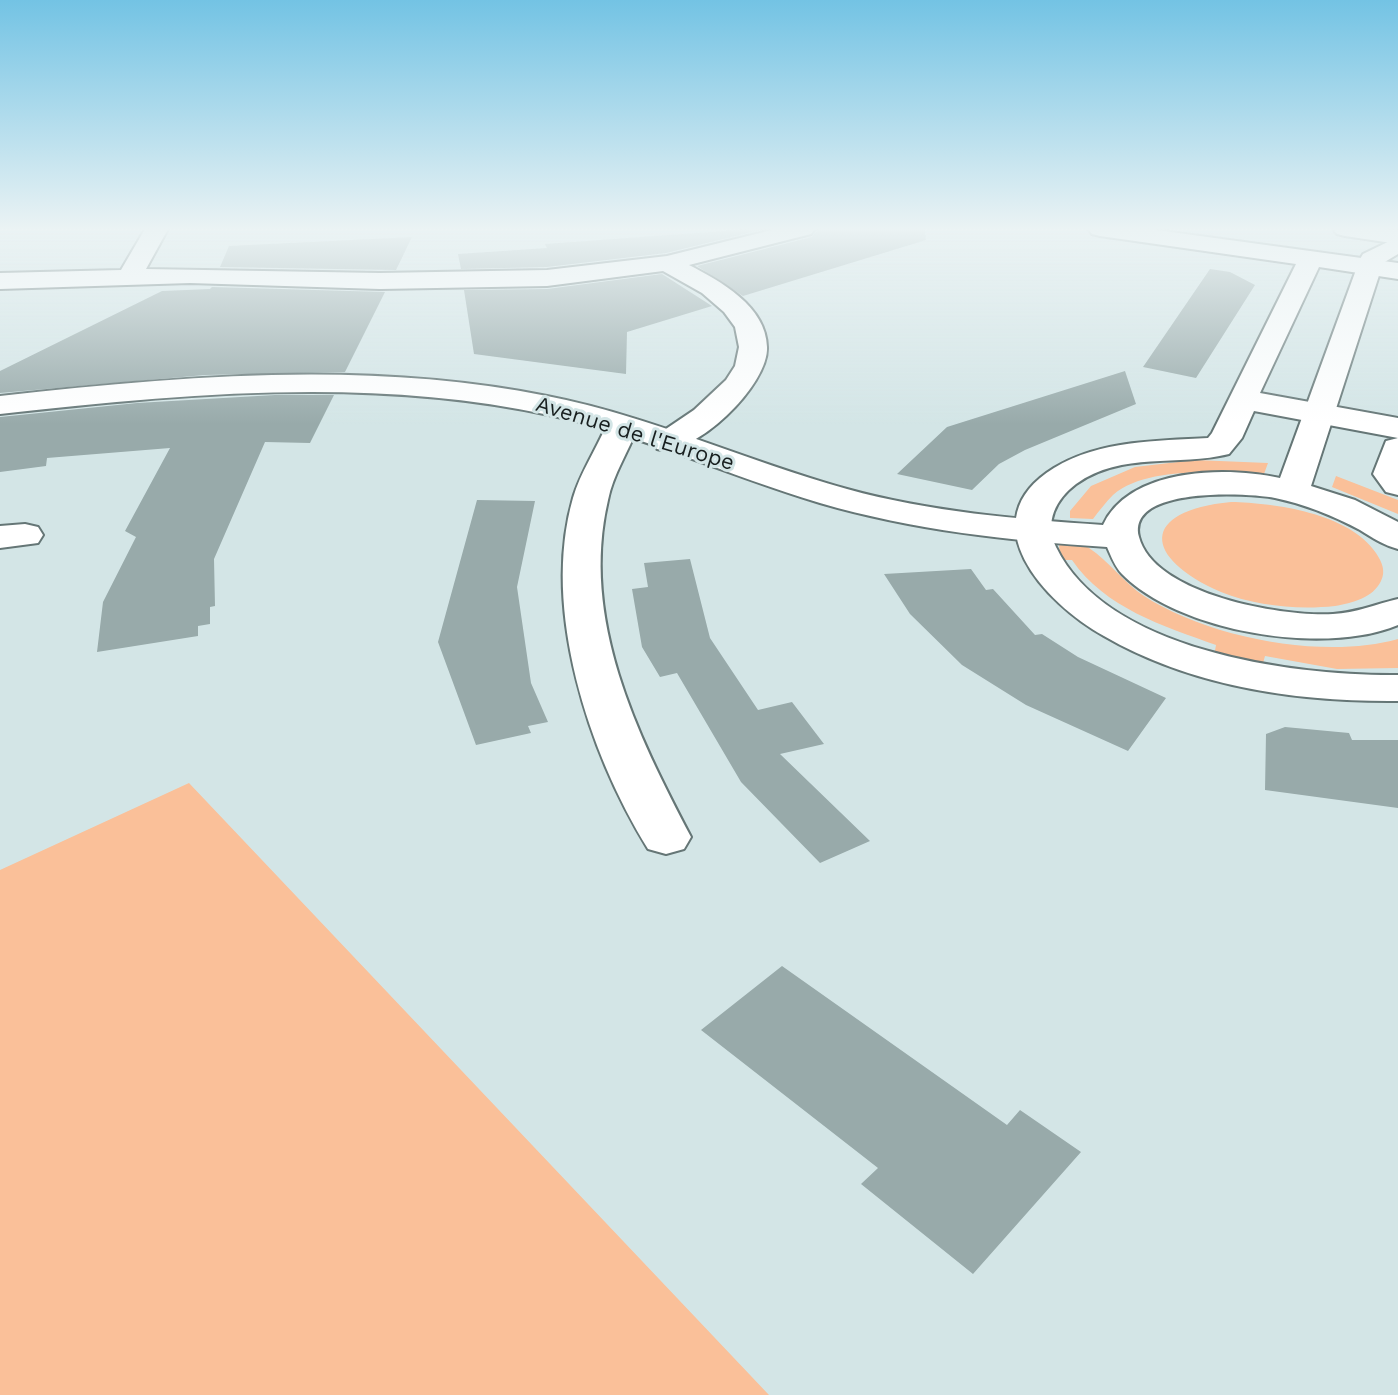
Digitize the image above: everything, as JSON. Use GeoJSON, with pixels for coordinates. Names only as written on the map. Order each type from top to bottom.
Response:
{"type":"FeatureCollection","features":[{"type":"Feature","properties":{"kind":"street"},"geometry":{"type":"LineString","coordinates":[[669,442],[727,399],[745,374],[754,347],[748,325],[734,305],[719,294]]}},
{"type":"Feature","properties":{"kind":"street"},"geometry":{"type":"LineString","coordinates":[[1293,294],[1242,399],[1231,429],[1217,447],[1134,452],[1103,459],[1066,476],[1041,499],[1033,517],[1032,531],[1040,560],[1058,583],[1083,605],[1117,627],[1159,647],[1259,678],[1312,686],[1398,688]]}},
{"type":"Feature","properties":{"kind":"street"},"geometry":{"type":"LineString","coordinates":[[1292,492],[1319,414],[1368,294]]}},
{"type":"Feature","properties":{"kind":"street","name":"Avenue de l'Europe"},"geometry":{"type":"LineString","coordinates":[[0,405],[228,385],[403,387],[509,398],[550,405],[622,426],[775,478],[879,508],[953,522],[1120,537]]}},
{"type":"Feature","properties":{"kind":"street"},"geometry":{"type":"LineString","coordinates":[[1242,399],[1398,429]]}},
{"type":"Feature","properties":{"kind":"street"},"geometry":{"type":"LineString","coordinates":[[622,426],[590,498],[582,546],[582,592],[592,655],[608,708],[628,764],[666,837]]}},
{"type":"Feature","properties":{"kind":"street"},"geometry":{"type":"LineString","coordinates":[[1398,448],[1390,474],[1398,485]]}},
{"type":"Feature","properties":{"kind":"street"},"geometry":{"type":"LineString","coordinates":[[1398,538],[1352,511],[1292,492],[1239,484],[1170,490],[1152,496],[1127,514],[1120,537],[1128,555],[1145,574],[1205,607],[1244,619],[1286,626],[1328,627],[1364,623],[1398,611]]}},
{"type":"Feature","properties":{"kind":"shaded area"},"geometry":{"type":"Polygon","coordinates":[[[1195,460],[1268,463],[1264,474],[1207,472],[1145,479],[1113,495],[1093,519],[1070,518],[1070,511],[1091,486],[1135,467],[1195,460]]]}},
{"type":"Feature","properties":{"kind":"shaded area"},"geometry":{"type":"Polygon","coordinates":[[[1336,476],[1398,500],[1398,514],[1332,487],[1336,476]]]}},
{"type":"Feature","properties":{"kind":"shaded area"},"geometry":{"type":"Polygon","coordinates":[[[1231,502],[1289,508],[1348,528],[1364,539],[1378,556],[1383,570],[1381,581],[1373,592],[1355,601],[1335,606],[1306,607],[1248,601],[1195,579],[1177,565],[1166,551],[1162,538],[1167,525],[1180,515],[1201,507],[1231,502]]]}},
{"type":"Feature","properties":{"kind":"shaded area"},"geometry":{"type":"Polygon","coordinates":[[[1059,543],[1086,546],[1144,596],[1171,611],[1233,634],[1302,646],[1369,645],[1398,639],[1398,668],[1337,669],[1265,656],[1262,667],[1214,656],[1216,645],[1136,613],[1101,591],[1072,560],[1060,560],[1059,543]]]}},
{"type":"Feature","properties":{"kind":"shaded area"},"geometry":{"type":"Polygon","coordinates":[[[189,783],[769,1395],[0,1395],[0,870],[189,783]]]}},
{"type":"Feature","properties":{"kind":"building"},"geometry":{"type":"Polygon","coordinates":[[[156,294],[384,294],[345,372],[205,375],[0,393],[0,371],[156,294]]]}},
{"type":"Feature","properties":{"kind":"building"},"geometry":{"type":"Polygon","coordinates":[[[465,294],[693,294],[712,306],[627,332],[626,374],[474,354],[465,294]]]}},
{"type":"Feature","properties":{"kind":"building"},"geometry":{"type":"Polygon","coordinates":[[[1193,294],[1249,294],[1196,378],[1143,367],[1193,294]]]}},
{"type":"Feature","properties":{"kind":"building"},"geometry":{"type":"Polygon","coordinates":[[[1125,371],[1136,404],[1025,450],[999,464],[972,490],[897,474],[947,427],[1125,371]]]}},
{"type":"Feature","properties":{"kind":"building"},"geometry":{"type":"Polygon","coordinates":[[[334,395],[310,443],[265,442],[214,559],[215,606],[210,607],[210,624],[198,626],[198,636],[97,652],[103,602],[136,537],[125,531],[170,448],[47,458],[46,466],[0,472],[0,417],[137,403],[334,395]]]}},
{"type":"Feature","properties":{"kind":"building"},"geometry":{"type":"Polygon","coordinates":[[[477,500],[535,501],[517,587],[531,683],[548,722],[528,726],[531,733],[476,745],[438,642],[477,500]]]}},
{"type":"Feature","properties":{"kind":"building"},"geometry":{"type":"Polygon","coordinates":[[[690,559],[710,638],[758,710],[792,702],[824,744],[780,754],[870,841],[820,863],[741,782],[677,673],[660,677],[642,647],[632,589],[648,587],[644,563],[690,559]]]}},
{"type":"Feature","properties":{"kind":"building"},"geometry":{"type":"Polygon","coordinates":[[[971,569],[986,590],[993,589],[1035,635],[1042,634],[1078,657],[1166,698],[1128,751],[1026,705],[962,665],[910,614],[884,574],[971,569]]]}},
{"type":"Feature","properties":{"kind":"building"},"geometry":{"type":"Polygon","coordinates":[[[1285,727],[1349,733],[1352,740],[1398,740],[1398,808],[1265,790],[1266,734],[1285,727]]]}},
{"type":"Feature","properties":{"kind":"building"},"geometry":{"type":"Polygon","coordinates":[[[782,966],[1007,1125],[1020,1110],[1081,1152],[973,1274],[861,1184],[878,1168],[701,1030],[782,966]]]}}]}
